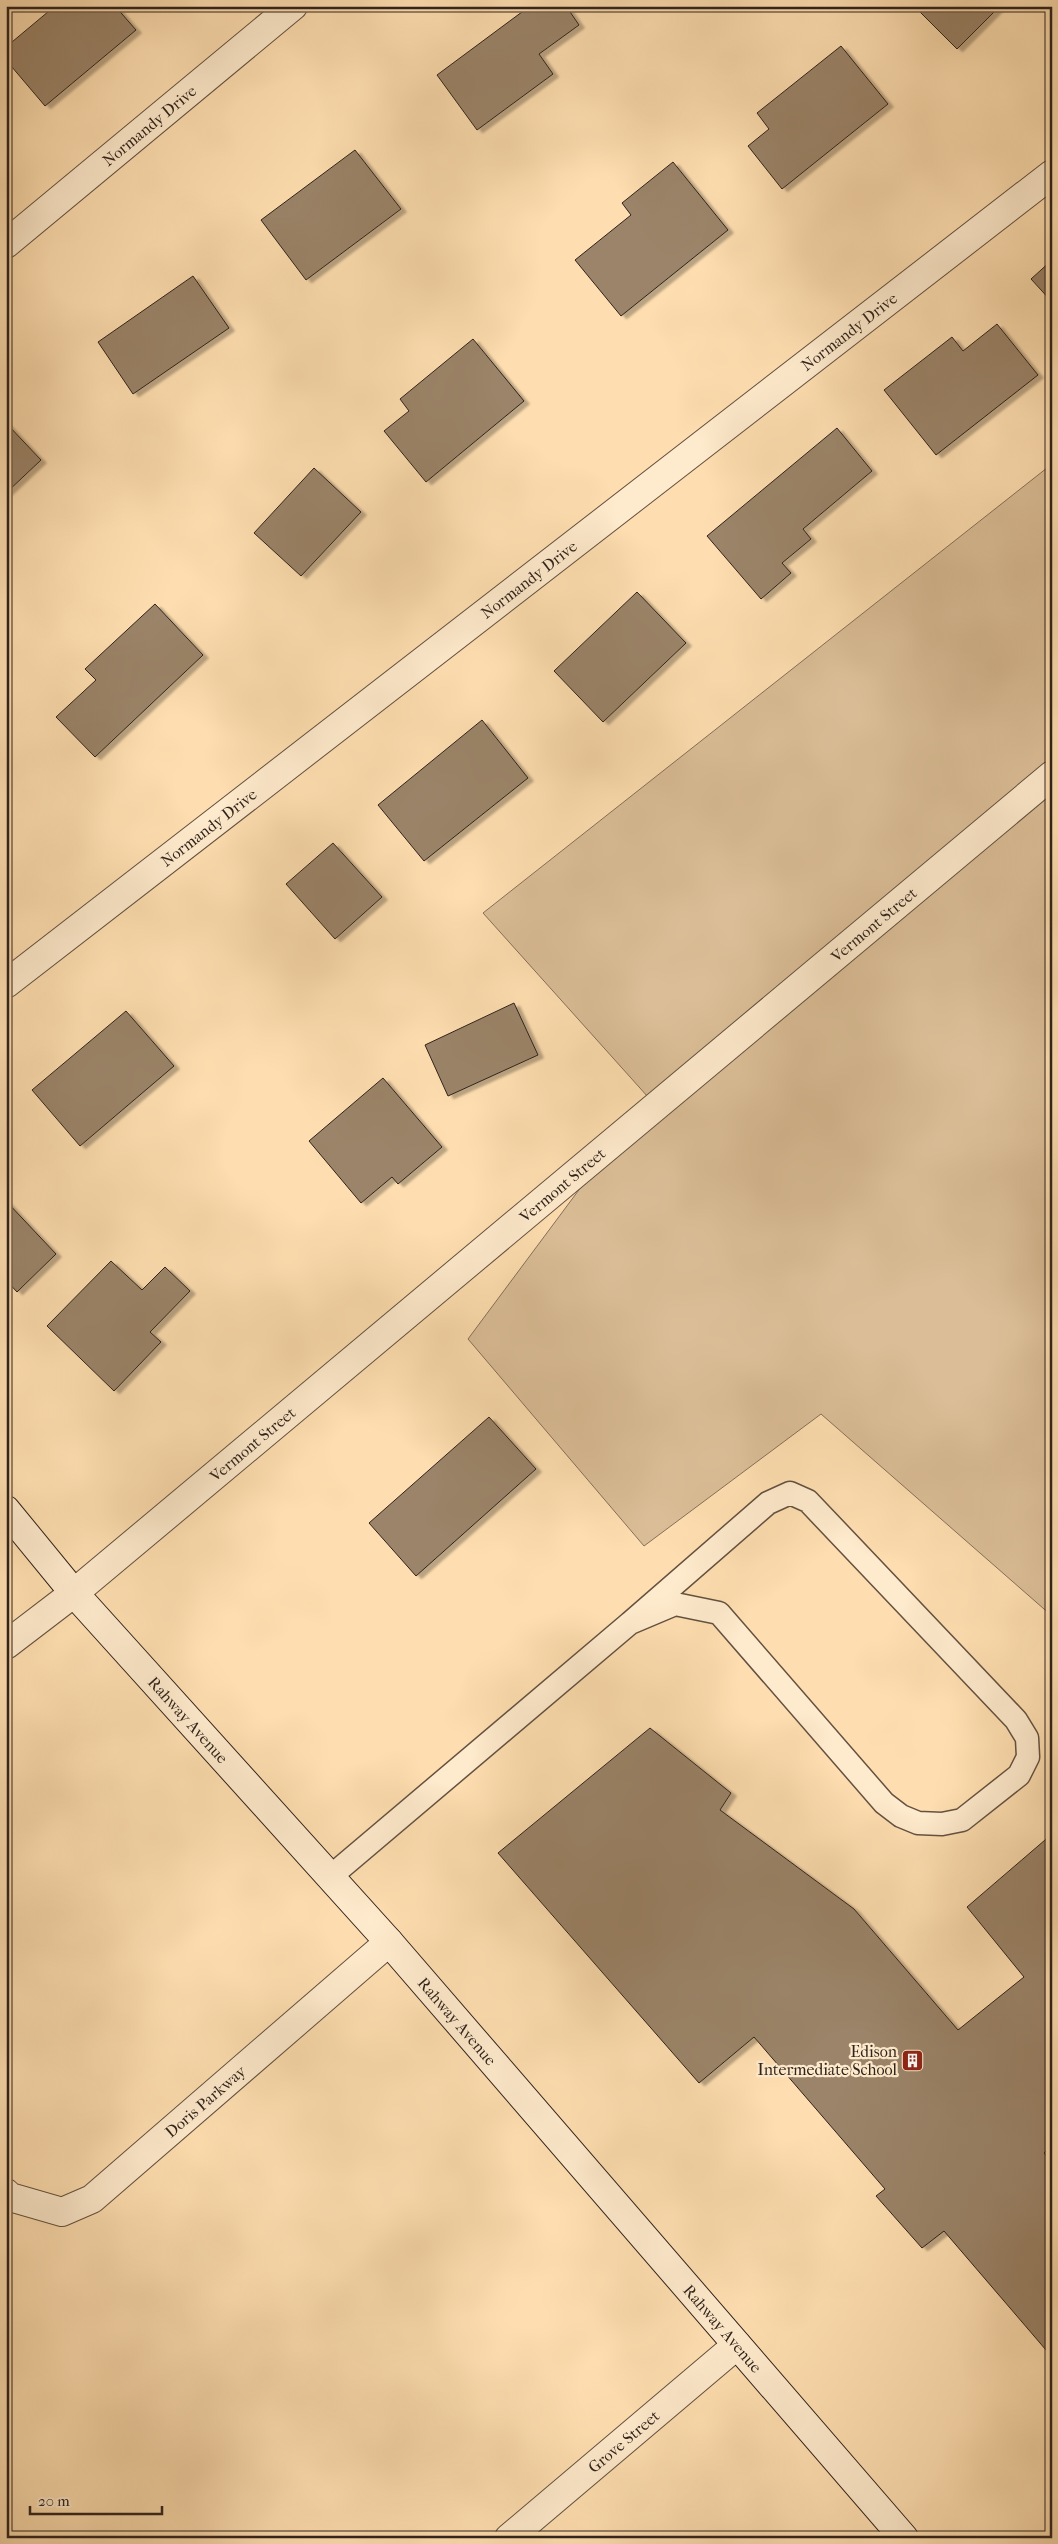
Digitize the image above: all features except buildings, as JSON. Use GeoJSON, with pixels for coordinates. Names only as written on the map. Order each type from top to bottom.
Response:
{"type":"FeatureCollection","features":[{"type":"Feature","properties":{"kind":"street","name":"Normandy Drive"},"geometry":{"type":"LineString","coordinates":[[6,244],[293,6]]}},
{"type":"Feature","properties":{"kind":"street","name":"Normandy Drive"},"geometry":{"type":"LineString","coordinates":[[6,984],[1052,174]]}},
{"type":"Feature","properties":{"kind":"street","name":"Vermont Street"},"geometry":{"type":"LineString","coordinates":[[74,1593],[1052,775]]}},
{"type":"Feature","properties":{"kind":"street","name":"Rahway Avenue"},"geometry":{"type":"LineString","coordinates":[[6,1510],[74,1593],[389,1942],[904,2538]]}},
{"type":"Feature","properties":{"kind":"street"},"geometry":{"type":"LineString","coordinates":[[6,1645],[74,1593]]}},
{"type":"Feature","properties":{"kind":"street","name":"Doris Parkway"},"geometry":{"type":"LineString","coordinates":[[6,2193],[10,2198],[62,2212],[92,2199],[389,1942]]}},
{"type":"Feature","properties":{"kind":"street","name":"Grove Street"},"geometry":{"type":"LineString","coordinates":[[509,2538],[737,2344]]}},
{"type":"Feature","properties":{"kind":"lane"},"geometry":{"type":"LineString","coordinates":[[330,1877],[630,1623],[768,1503],[790,1493],[808,1501],[1016,1720],[1027,1738],[1028,1757],[1019,1775],[962,1820],[942,1824],[918,1823],[900,1816],[884,1803],[719,1613],[675,1604],[630,1623]]}},
{"type":"Feature","properties":{"kind":"shaded area"},"geometry":{"type":"Polygon","coordinates":[[[1052,464],[1052,1616],[821,1414],[644,1546],[468,1339],[648,1097],[483,913],[1052,464]]]}},
{"type":"Feature","properties":{"kind":"place","name":"Edison Intermediate School"},"geometry":{"type":"Point","coordinates":[913,2060]}}]}
